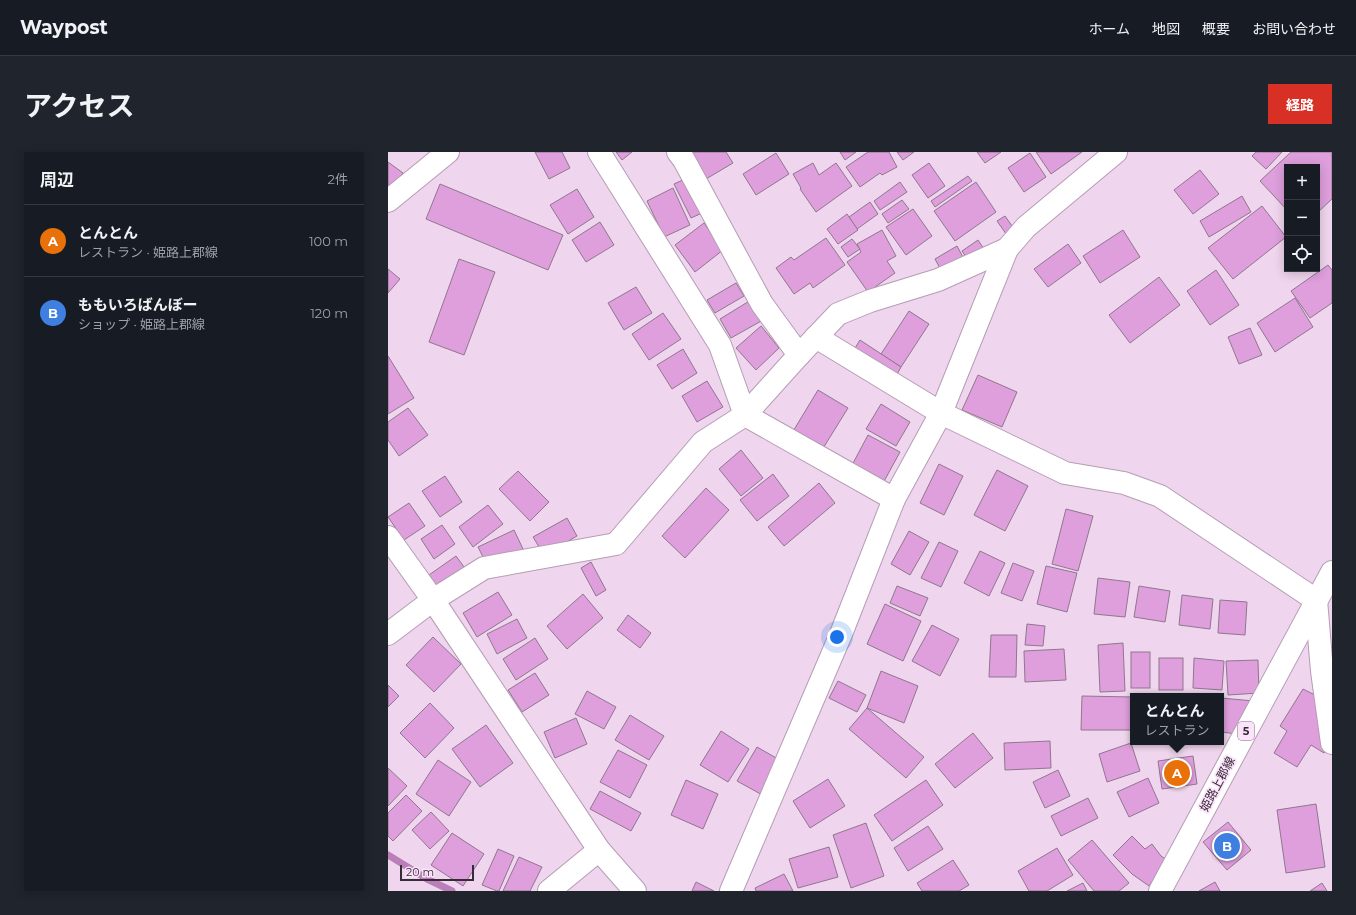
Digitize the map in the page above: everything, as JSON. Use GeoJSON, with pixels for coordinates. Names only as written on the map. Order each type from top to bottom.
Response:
{"type":"FeatureCollection","features":[{"type":"Feature","properties":{"kind":"street"},"geometry":{"type":"LineString","coordinates":[[388,201],[448,152]]}},
{"type":"Feature","properties":{"kind":"street"},"geometry":{"type":"LineString","coordinates":[[599,152],[720,345],[746,415],[894,499]]}},
{"type":"Feature","properties":{"kind":"street"},"geometry":{"type":"LineString","coordinates":[[678,152],[684,160],[762,304],[799,355]]}},
{"type":"Feature","properties":{"kind":"street"},"geometry":{"type":"LineString","coordinates":[[731,891],[841,634],[894,499],[941,413],[1007,249],[1026,227],[1116,152]]}},
{"type":"Feature","properties":{"kind":"street"},"geometry":{"type":"LineString","coordinates":[[388,634],[434,600],[484,568],[616,544],[703,442],[746,415],[799,355],[838,314],[870,300],[938,280],[1007,249]]}},
{"type":"Feature","properties":{"kind":"street"},"geometry":{"type":"LineString","coordinates":[[816,337],[941,413],[1065,473],[1124,483],[1160,496],[1316,600],[1322,672],[1332,743]]}},
{"type":"Feature","properties":{"kind":"street"},"geometry":{"type":"LineString","coordinates":[[388,537],[434,600],[599,850],[635,891]]}},
{"type":"Feature","properties":{"kind":"street","name":"姫路上郡線"},"geometry":{"type":"LineString","coordinates":[[1160,891],[1332,572]]}},
{"type":"Feature","properties":{"kind":"street"},"geometry":{"type":"LineString","coordinates":[[549,891],[599,850]]}},
{"type":"Feature","properties":{"kind":"building"},"geometry":{"type":"Polygon","coordinates":[[[535,152],[562,152],[570,168],[549,179],[535,152]]]}},
{"type":"Feature","properties":{"kind":"building"},"geometry":{"type":"Polygon","coordinates":[[[616,152],[632,152],[622,160],[616,152]]]}},
{"type":"Feature","properties":{"kind":"building"},"geometry":{"type":"Polygon","coordinates":[[[691,152],[726,152],[733,163],[706,179],[691,152]]]}},
{"type":"Feature","properties":{"kind":"building"},"geometry":{"type":"Polygon","coordinates":[[[840,152],[856,152],[845,160],[840,152]]]}},
{"type":"Feature","properties":{"kind":"building"},"geometry":{"type":"Polygon","coordinates":[[[868,152],[889,152],[897,167],[882,175],[880,173],[860,187],[846,167],[868,152]]]}},
{"type":"Feature","properties":{"kind":"building"},"geometry":{"type":"Polygon","coordinates":[[[897,152],[914,152],[903,160],[897,152]]]}},
{"type":"Feature","properties":{"kind":"building"},"geometry":{"type":"Polygon","coordinates":[[[977,152],[1001,152],[985,163],[977,152]]]}},
{"type":"Feature","properties":{"kind":"building"},"geometry":{"type":"Polygon","coordinates":[[[1036,152],[1082,152],[1051,174],[1036,152]]]}},
{"type":"Feature","properties":{"kind":"building"},"geometry":{"type":"Polygon","coordinates":[[[1256,152],[1282,152],[1266,169],[1252,156],[1256,152]]]}},
{"type":"Feature","properties":{"kind":"building"},"geometry":{"type":"Polygon","coordinates":[[[1291,152],[1332,152],[1332,199],[1320,210],[1320,164],[1284,164],[1284,207],[1260,181],[1291,152]]]}},
{"type":"Feature","properties":{"kind":"building"},"geometry":{"type":"Polygon","coordinates":[[[776,153],[789,174],[756,195],[743,174],[776,153]]]}},
{"type":"Feature","properties":{"kind":"building"},"geometry":{"type":"Polygon","coordinates":[[[1030,153],[1046,177],[1024,192],[1008,168],[1030,153]]]}},
{"type":"Feature","properties":{"kind":"building"},"geometry":{"type":"Polygon","coordinates":[[[388,162],[403,173],[388,194],[388,162]]]}},
{"type":"Feature","properties":{"kind":"building"},"geometry":{"type":"Polygon","coordinates":[[[813,163],[819,175],[836,163],[852,186],[816,212],[800,189],[801,188],[793,174],[813,163]]]}},
{"type":"Feature","properties":{"kind":"building"},"geometry":{"type":"Polygon","coordinates":[[[929,163],[945,186],[928,198],[912,175],[929,163]]]}},
{"type":"Feature","properties":{"kind":"building"},"geometry":{"type":"Polygon","coordinates":[[[1200,170],[1219,194],[1193,214],[1174,190],[1200,170]]]}},
{"type":"Feature","properties":{"kind":"building"},"geometry":{"type":"Polygon","coordinates":[[[968,176],[972,181],[935,207],[931,201],[968,176]]]}},
{"type":"Feature","properties":{"kind":"building"},"geometry":{"type":"Polygon","coordinates":[[[685,179],[702,213],[691,218],[674,184],[685,179]]]}},
{"type":"Feature","properties":{"kind":"building"},"geometry":{"type":"Polygon","coordinates":[[[900,182],[907,192],[880,210],[874,201],[900,182]]]}},
{"type":"Feature","properties":{"kind":"building"},"geometry":{"type":"Polygon","coordinates":[[[976,182],[996,212],[955,241],[934,211],[976,182]]]}},
{"type":"Feature","properties":{"kind":"building"},"geometry":{"type":"Polygon","coordinates":[[[440,184],[563,235],[548,270],[426,219],[440,184]]]}},
{"type":"Feature","properties":{"kind":"building"},"geometry":{"type":"Polygon","coordinates":[[[673,188],[690,225],[664,237],[647,201],[673,188]]]}},
{"type":"Feature","properties":{"kind":"building"},"geometry":{"type":"Polygon","coordinates":[[[577,189],[594,217],[568,234],[550,205],[577,189]]]}},
{"type":"Feature","properties":{"kind":"building"},"geometry":{"type":"Polygon","coordinates":[[[1242,196],[1251,212],[1209,237],[1200,221],[1242,196]]]}},
{"type":"Feature","properties":{"kind":"building"},"geometry":{"type":"Polygon","coordinates":[[[902,200],[909,209],[888,223],[882,214],[902,200]]]}},
{"type":"Feature","properties":{"kind":"building"},"geometry":{"type":"Polygon","coordinates":[[[870,202],[878,214],[857,229],[849,217],[870,202]]]}},
{"type":"Feature","properties":{"kind":"building"},"geometry":{"type":"Polygon","coordinates":[[[1262,206],[1284,234],[1284,239],[1233,279],[1208,248],[1262,206]]]}},
{"type":"Feature","properties":{"kind":"building"},"geometry":{"type":"Polygon","coordinates":[[[913,209],[932,236],[906,255],[886,227],[913,209]]]}},
{"type":"Feature","properties":{"kind":"building"},"geometry":{"type":"Polygon","coordinates":[[[847,214],[858,230],[838,244],[827,229],[847,214]]]}},
{"type":"Feature","properties":{"kind":"building"},"geometry":{"type":"Polygon","coordinates":[[[1005,216],[1017,233],[1009,238],[997,221],[1005,216]]]}},
{"type":"Feature","properties":{"kind":"building"},"geometry":{"type":"Polygon","coordinates":[[[600,222],[614,245],[586,262],[572,240],[600,222]]]}},
{"type":"Feature","properties":{"kind":"building"},"geometry":{"type":"Polygon","coordinates":[[[704,223],[723,250],[695,272],[675,245],[704,223]]]}},
{"type":"Feature","properties":{"kind":"building"},"geometry":{"type":"Polygon","coordinates":[[[882,230],[896,256],[887,261],[895,273],[868,292],[847,262],[861,252],[857,244],[882,230]]]}},
{"type":"Feature","properties":{"kind":"building"},"geometry":{"type":"Polygon","coordinates":[[[1123,230],[1140,257],[1100,283],[1083,256],[1123,230]]]}},
{"type":"Feature","properties":{"kind":"building"},"geometry":{"type":"Polygon","coordinates":[[[826,238],[845,265],[813,288],[810,283],[794,294],[776,268],[791,257],[794,260],[826,238]]]}},
{"type":"Feature","properties":{"kind":"building"},"geometry":{"type":"Polygon","coordinates":[[[852,239],[860,249],[848,257],[841,247],[852,239]]]}},
{"type":"Feature","properties":{"kind":"building"},"geometry":{"type":"Polygon","coordinates":[[[978,240],[986,252],[970,263],[962,251],[978,240]]]}},
{"type":"Feature","properties":{"kind":"building"},"geometry":{"type":"Polygon","coordinates":[[[1068,244],[1081,263],[1048,287],[1034,269],[1068,244]]]}},
{"type":"Feature","properties":{"kind":"building"},"geometry":{"type":"Polygon","coordinates":[[[957,246],[965,261],[943,274],[935,259],[957,246]]]}},
{"type":"Feature","properties":{"kind":"building"},"geometry":{"type":"Polygon","coordinates":[[[459,259],[495,272],[464,355],[429,342],[459,259]]]}},
{"type":"Feature","properties":{"kind":"building"},"geometry":{"type":"Polygon","coordinates":[[[1328,265],[1332,270],[1332,303],[1310,318],[1291,291],[1328,265]]]}},
{"type":"Feature","properties":{"kind":"building"},"geometry":{"type":"Polygon","coordinates":[[[388,269],[400,279],[388,293],[388,269]]]}},
{"type":"Feature","properties":{"kind":"building"},"geometry":{"type":"Polygon","coordinates":[[[1216,270],[1239,305],[1210,325],[1187,291],[1216,270]]]}},
{"type":"Feature","properties":{"kind":"building"},"geometry":{"type":"Polygon","coordinates":[[[1159,277],[1180,305],[1130,343],[1109,315],[1159,277]]]}},
{"type":"Feature","properties":{"kind":"building"},"geometry":{"type":"Polygon","coordinates":[[[736,283],[744,296],[715,313],[707,300],[736,283]]]}},
{"type":"Feature","properties":{"kind":"building"},"geometry":{"type":"Polygon","coordinates":[[[636,287],[652,313],[624,330],[608,303],[636,287]]]}},
{"type":"Feature","properties":{"kind":"building"},"geometry":{"type":"Polygon","coordinates":[[[1295,298],[1313,327],[1275,352],[1257,323],[1295,298]]]}},
{"type":"Feature","properties":{"kind":"building"},"geometry":{"type":"Polygon","coordinates":[[[751,300],[763,320],[731,338],[720,319],[751,300]]]}},
{"type":"Feature","properties":{"kind":"building"},"geometry":{"type":"Polygon","coordinates":[[[909,311],[929,324],[901,367],[881,354],[909,311]]]}},
{"type":"Feature","properties":{"kind":"building"},"geometry":{"type":"Polygon","coordinates":[[[663,313],[681,339],[649,360],[632,334],[663,313]]]}},
{"type":"Feature","properties":{"kind":"building"},"geometry":{"type":"Polygon","coordinates":[[[761,326],[779,348],[756,370],[736,348],[761,326]]]}},
{"type":"Feature","properties":{"kind":"building"},"geometry":{"type":"Polygon","coordinates":[[[1250,328],[1262,355],[1239,364],[1228,337],[1250,328]]]}},
{"type":"Feature","properties":{"kind":"building"},"geometry":{"type":"Polygon","coordinates":[[[860,340],[901,367],[894,380],[852,353],[860,340]]]}},
{"type":"Feature","properties":{"kind":"building"},"geometry":{"type":"Polygon","coordinates":[[[683,349],[697,373],[672,389],[657,365],[683,349]]]}},
{"type":"Feature","properties":{"kind":"building"},"geometry":{"type":"Polygon","coordinates":[[[388,356],[414,398],[388,414],[388,356]]]}},
{"type":"Feature","properties":{"kind":"building"},"geometry":{"type":"Polygon","coordinates":[[[978,375],[1017,392],[1002,427],[962,410],[978,375]]]}},
{"type":"Feature","properties":{"kind":"building"},"geometry":{"type":"Polygon","coordinates":[[[707,381],[723,407],[697,422],[682,396],[707,381]]]}},
{"type":"Feature","properties":{"kind":"building"},"geometry":{"type":"Polygon","coordinates":[[[818,390],[848,408],[822,450],[792,433],[818,390]]]}},
{"type":"Feature","properties":{"kind":"building"},"geometry":{"type":"Polygon","coordinates":[[[881,404],[910,422],[896,446],[866,429],[881,404]]]}},
{"type":"Feature","properties":{"kind":"building"},"geometry":{"type":"Polygon","coordinates":[[[408,408],[428,435],[399,456],[388,440],[388,422],[408,408]]]}},
{"type":"Feature","properties":{"kind":"building"},"geometry":{"type":"Polygon","coordinates":[[[868,435],[900,452],[882,485],[851,467],[868,435]]]}},
{"type":"Feature","properties":{"kind":"building"},"geometry":{"type":"Polygon","coordinates":[[[741,450],[763,478],[741,496],[719,469],[741,450]]]}},
{"type":"Feature","properties":{"kind":"building"},"geometry":{"type":"Polygon","coordinates":[[[939,464],[963,476],[944,515],[920,503],[939,464]]]}},
{"type":"Feature","properties":{"kind":"building"},"geometry":{"type":"Polygon","coordinates":[[[997,470],[1028,486],[1005,531],[974,515],[997,470]]]}},
{"type":"Feature","properties":{"kind":"building"},"geometry":{"type":"Polygon","coordinates":[[[518,471],[549,502],[530,521],[499,489],[518,471]]]}},
{"type":"Feature","properties":{"kind":"building"},"geometry":{"type":"Polygon","coordinates":[[[773,474],[789,496],[757,521],[740,500],[773,474]]]}},
{"type":"Feature","properties":{"kind":"building"},"geometry":{"type":"Polygon","coordinates":[[[445,476],[462,502],[440,517],[422,491],[445,476]]]}},
{"type":"Feature","properties":{"kind":"building"},"geometry":{"type":"Polygon","coordinates":[[[819,483],[835,503],[784,546],[768,527],[819,483]]]}},
{"type":"Feature","properties":{"kind":"building"},"geometry":{"type":"Polygon","coordinates":[[[706,488],[729,510],[685,558],[662,536],[706,488]]]}},
{"type":"Feature","properties":{"kind":"building"},"geometry":{"type":"Polygon","coordinates":[[[409,503],[425,526],[404,540],[388,517],[409,503]]]}},
{"type":"Feature","properties":{"kind":"building"},"geometry":{"type":"Polygon","coordinates":[[[488,505],[503,524],[473,547],[459,527],[488,505]]]}},
{"type":"Feature","properties":{"kind":"building"},"geometry":{"type":"Polygon","coordinates":[[[1066,509],[1093,516],[1078,571],[1052,564],[1066,509]]]}},
{"type":"Feature","properties":{"kind":"building"},"geometry":{"type":"Polygon","coordinates":[[[567,518],[577,536],[544,555],[533,537],[567,518]]]}},
{"type":"Feature","properties":{"kind":"building"},"geometry":{"type":"Polygon","coordinates":[[[442,525],[455,544],[434,559],[421,539],[442,525]]]}},
{"type":"Feature","properties":{"kind":"building"},"geometry":{"type":"Polygon","coordinates":[[[514,530],[523,549],[487,565],[478,547],[514,530]]]}},
{"type":"Feature","properties":{"kind":"building"},"geometry":{"type":"Polygon","coordinates":[[[909,531],[929,542],[910,575],[891,564],[909,531]]]}},
{"type":"Feature","properties":{"kind":"building"},"geometry":{"type":"Polygon","coordinates":[[[939,542],[958,551],[941,587],[921,578],[939,542]]]}},
{"type":"Feature","properties":{"kind":"building"},"geometry":{"type":"Polygon","coordinates":[[[980,551],[1005,563],[989,596],[964,583],[980,551]]]}},
{"type":"Feature","properties":{"kind":"building"},"geometry":{"type":"Polygon","coordinates":[[[456,556],[467,571],[440,590],[429,575],[456,556]]]}},
{"type":"Feature","properties":{"kind":"building"},"geometry":{"type":"Polygon","coordinates":[[[591,562],[606,590],[596,596],[581,568],[591,562]]]}},
{"type":"Feature","properties":{"kind":"building"},"geometry":{"type":"Polygon","coordinates":[[[1013,563],[1034,571],[1022,601],[1001,593],[1013,563]]]}},
{"type":"Feature","properties":{"kind":"building"},"geometry":{"type":"Polygon","coordinates":[[[1046,566],[1077,573],[1067,612],[1037,604],[1046,566]]]}},
{"type":"Feature","properties":{"kind":"building"},"geometry":{"type":"Polygon","coordinates":[[[1098,578],[1130,582],[1125,617],[1094,614],[1098,578]]]}},
{"type":"Feature","properties":{"kind":"building"},"geometry":{"type":"Polygon","coordinates":[[[897,586],[928,598],[920,616],[890,603],[897,586]]]}},
{"type":"Feature","properties":{"kind":"building"},"geometry":{"type":"Polygon","coordinates":[[[1139,586],[1170,591],[1165,622],[1134,617],[1139,586]]]}},
{"type":"Feature","properties":{"kind":"building"},"geometry":{"type":"Polygon","coordinates":[[[498,592],[512,615],[477,637],[463,613],[498,592]]]}},
{"type":"Feature","properties":{"kind":"building"},"geometry":{"type":"Polygon","coordinates":[[[583,594],[603,618],[567,649],[547,626],[583,594]]]}},
{"type":"Feature","properties":{"kind":"building"},"geometry":{"type":"Polygon","coordinates":[[[1182,595],[1213,599],[1210,629],[1179,625],[1182,595]]]}},
{"type":"Feature","properties":{"kind":"building"},"geometry":{"type":"Polygon","coordinates":[[[1220,600],[1247,602],[1245,635],[1218,633],[1220,600]]]}},
{"type":"Feature","properties":{"kind":"building"},"geometry":{"type":"Polygon","coordinates":[[[885,604],[921,621],[903,661],[867,644],[885,604]]]}},
{"type":"Feature","properties":{"kind":"building"},"geometry":{"type":"Polygon","coordinates":[[[628,615],[651,633],[640,648],[617,630],[628,615]]]}},
{"type":"Feature","properties":{"kind":"building"},"geometry":{"type":"Polygon","coordinates":[[[517,619],[527,638],[497,654],[487,634],[517,619]]]}},
{"type":"Feature","properties":{"kind":"building"},"geometry":{"type":"Polygon","coordinates":[[[1027,624],[1045,626],[1043,646],[1025,645],[1027,624]]]}},
{"type":"Feature","properties":{"kind":"building"},"geometry":{"type":"Polygon","coordinates":[[[932,625],[959,639],[940,676],[912,661],[932,625]]]}},
{"type":"Feature","properties":{"kind":"building"},"geometry":{"type":"Polygon","coordinates":[[[991,635],[1017,635],[1016,677],[989,677],[991,635]]]}},
{"type":"Feature","properties":{"kind":"building"},"geometry":{"type":"Polygon","coordinates":[[[433,637],[461,664],[434,692],[406,665],[433,637]]]}},
{"type":"Feature","properties":{"kind":"building"},"geometry":{"type":"Polygon","coordinates":[[[535,638],[548,659],[516,680],[503,659],[535,638]]]}},
{"type":"Feature","properties":{"kind":"building"},"geometry":{"type":"Polygon","coordinates":[[[1123,643],[1125,691],[1100,692],[1098,645],[1123,643]]]}},
{"type":"Feature","properties":{"kind":"building"},"geometry":{"type":"Polygon","coordinates":[[[1064,649],[1066,680],[1025,682],[1024,651],[1064,649]]]}},
{"type":"Feature","properties":{"kind":"building"},"geometry":{"type":"Polygon","coordinates":[[[1131,652],[1150,652],[1150,688],[1131,688],[1131,652]]]}},
{"type":"Feature","properties":{"kind":"building"},"geometry":{"type":"Polygon","coordinates":[[[1159,658],[1183,658],[1183,690],[1159,690],[1159,658]]]}},
{"type":"Feature","properties":{"kind":"building"},"geometry":{"type":"Polygon","coordinates":[[[1194,658],[1224,661],[1222,690],[1193,688],[1194,658]]]}},
{"type":"Feature","properties":{"kind":"building"},"geometry":{"type":"Polygon","coordinates":[[[1258,660],[1259,693],[1228,695],[1226,661],[1258,660]]]}},
{"type":"Feature","properties":{"kind":"building"},"geometry":{"type":"Polygon","coordinates":[[[881,671],[918,686],[904,723],[867,708],[881,671]]]}},
{"type":"Feature","properties":{"kind":"building"},"geometry":{"type":"Polygon","coordinates":[[[535,673],[549,695],[522,712],[508,690],[535,673]]]}},
{"type":"Feature","properties":{"kind":"building"},"geometry":{"type":"Polygon","coordinates":[[[838,681],[866,695],[857,712],[829,698],[838,681]]]}},
{"type":"Feature","properties":{"kind":"building"},"geometry":{"type":"Polygon","coordinates":[[[388,685],[399,696],[388,707],[388,685]]]}},
{"type":"Feature","properties":{"kind":"building"},"geometry":{"type":"Polygon","coordinates":[[[1303,689],[1321,698],[1328,745],[1324,753],[1311,745],[1297,767],[1274,753],[1287,731],[1280,726],[1303,689]]]}},
{"type":"Feature","properties":{"kind":"building"},"geometry":{"type":"Polygon","coordinates":[[[587,691],[616,707],[604,729],[575,714],[587,691]]]}},
{"type":"Feature","properties":{"kind":"building"},"geometry":{"type":"Polygon","coordinates":[[[1082,696],[1130,697],[1130,730],[1081,730],[1082,696]]]}},
{"type":"Feature","properties":{"kind":"building"},"geometry":{"type":"Polygon","coordinates":[[[1224,698],[1254,701],[1237,734],[1224,732],[1224,698]]]}},
{"type":"Feature","properties":{"kind":"building"},"geometry":{"type":"Polygon","coordinates":[[[430,703],[454,728],[425,758],[400,733],[430,703]]]}},
{"type":"Feature","properties":{"kind":"building"},"geometry":{"type":"Polygon","coordinates":[[[867,708],[924,757],[906,778],[849,729],[867,708]]]}},
{"type":"Feature","properties":{"kind":"building"},"geometry":{"type":"Polygon","coordinates":[[[630,715],[664,736],[649,760],[615,740],[630,715]]]}},
{"type":"Feature","properties":{"kind":"building"},"geometry":{"type":"Polygon","coordinates":[[[576,718],[587,744],[555,758],[544,732],[576,718]]]}},
{"type":"Feature","properties":{"kind":"building"},"geometry":{"type":"Polygon","coordinates":[[[486,725],[513,763],[480,787],[452,749],[486,725]]]}},
{"type":"Feature","properties":{"kind":"building"},"geometry":{"type":"Polygon","coordinates":[[[721,731],[749,749],[728,782],[700,765],[721,731]]]}},
{"type":"Feature","properties":{"kind":"building"},"geometry":{"type":"Polygon","coordinates":[[[973,733],[993,758],[955,788],[935,764],[973,733]]]}},
{"type":"Feature","properties":{"kind":"building"},"geometry":{"type":"Polygon","coordinates":[[[1050,741],[1051,768],[1005,770],[1004,743],[1050,741]]]}},
{"type":"Feature","properties":{"kind":"building"},"geometry":{"type":"Polygon","coordinates":[[[1130,743],[1140,771],[1107,782],[1099,754],[1130,743]]]}},
{"type":"Feature","properties":{"kind":"building"},"geometry":{"type":"Polygon","coordinates":[[[757,747],[785,763],[766,797],[737,781],[757,747]]]}},
{"type":"Feature","properties":{"kind":"building"},"geometry":{"type":"Polygon","coordinates":[[[618,750],[647,765],[630,798],[600,782],[618,750]]]}},
{"type":"Feature","properties":{"kind":"building"},"geometry":{"type":"Polygon","coordinates":[[[1193,756],[1197,784],[1162,789],[1158,761],[1193,756]]]}},
{"type":"Feature","properties":{"kind":"building"},"geometry":{"type":"Polygon","coordinates":[[[438,760],[471,782],[449,816],[416,794],[438,760]]]}},
{"type":"Feature","properties":{"kind":"building"},"geometry":{"type":"Polygon","coordinates":[[[388,768],[407,786],[388,806],[388,768]]]}},
{"type":"Feature","properties":{"kind":"building"},"geometry":{"type":"Polygon","coordinates":[[[1058,770],[1070,796],[1045,808],[1033,782],[1058,770]]]}},
{"type":"Feature","properties":{"kind":"building"},"geometry":{"type":"Polygon","coordinates":[[[1148,778],[1159,803],[1129,817],[1117,792],[1148,778]]]}},
{"type":"Feature","properties":{"kind":"building"},"geometry":{"type":"Polygon","coordinates":[[[828,779],[845,806],[810,828],[793,801],[828,779]]]}},
{"type":"Feature","properties":{"kind":"building"},"geometry":{"type":"Polygon","coordinates":[[[686,780],[718,794],[703,829],[671,815],[686,780]]]}},
{"type":"Feature","properties":{"kind":"building"},"geometry":{"type":"Polygon","coordinates":[[[926,780],[943,805],[892,841],[874,815],[926,780]]]}},
{"type":"Feature","properties":{"kind":"building"},"geometry":{"type":"Polygon","coordinates":[[[600,791],[641,813],[631,831],[590,809],[600,791]]]}},
{"type":"Feature","properties":{"kind":"building"},"geometry":{"type":"Polygon","coordinates":[[[406,795],[422,811],[393,841],[388,836],[388,813],[406,795]]]}},
{"type":"Feature","properties":{"kind":"building"},"geometry":{"type":"Polygon","coordinates":[[[1088,798],[1098,818],[1061,836],[1051,816],[1088,798]]]}},
{"type":"Feature","properties":{"kind":"building"},"geometry":{"type":"Polygon","coordinates":[[[1316,804],[1325,867],[1286,873],[1277,810],[1316,804]]]}},
{"type":"Feature","properties":{"kind":"building"},"geometry":{"type":"Polygon","coordinates":[[[431,812],[449,831],[430,849],[412,830],[431,812]]]}},
{"type":"Feature","properties":{"kind":"building"},"geometry":{"type":"Polygon","coordinates":[[[1228,822],[1251,850],[1227,870],[1203,842],[1228,822]]]}},
{"type":"Feature","properties":{"kind":"building"},"geometry":{"type":"Polygon","coordinates":[[[866,823],[884,876],[851,888],[833,835],[866,823]]]}},
{"type":"Feature","properties":{"kind":"building"},"geometry":{"type":"Polygon","coordinates":[[[928,826],[943,849],[908,871],[894,848],[928,826]]]}},
{"type":"Feature","properties":{"kind":"building"},"geometry":{"type":"Polygon","coordinates":[[[452,833],[484,854],[463,886],[431,865],[452,833]]]}},
{"type":"Feature","properties":{"kind":"building"},"geometry":{"type":"Polygon","coordinates":[[[1132,836],[1145,849],[1152,844],[1161,856],[1167,860],[1149,886],[1132,874],[1113,855],[1132,836]]]}},
{"type":"Feature","properties":{"kind":"building"},"geometry":{"type":"Polygon","coordinates":[[[1092,840],[1129,883],[1119,891],[1094,891],[1068,860],[1092,840]]]}},
{"type":"Feature","properties":{"kind":"building"},"geometry":{"type":"Polygon","coordinates":[[[829,847],[838,877],[798,888],[789,859],[829,847]]]}},
{"type":"Feature","properties":{"kind":"building"},"geometry":{"type":"Polygon","coordinates":[[[1057,848],[1073,875],[1047,891],[1029,891],[1018,871],[1057,848]]]}},
{"type":"Feature","properties":{"kind":"building"},"geometry":{"type":"Polygon","coordinates":[[[498,849],[514,856],[499,891],[497,891],[482,885],[498,849]]]}},
{"type":"Feature","properties":{"kind":"building"},"geometry":{"type":"Polygon","coordinates":[[[519,857],[542,867],[530,891],[503,891],[519,857]]]}},
{"type":"Feature","properties":{"kind":"building"},"geometry":{"type":"Polygon","coordinates":[[[953,860],[969,885],[959,891],[922,891],[917,883],[953,860]]]}},
{"type":"Feature","properties":{"kind":"building"},"geometry":{"type":"Polygon","coordinates":[[[784,874],[793,891],[756,891],[755,888],[784,874]]]}},
{"type":"Feature","properties":{"kind":"building"},"geometry":{"type":"Polygon","coordinates":[[[696,882],[714,891],[692,891],[696,882]]]}},
{"type":"Feature","properties":{"kind":"building"},"geometry":{"type":"Polygon","coordinates":[[[1215,882],[1220,891],[1199,891],[1215,882]]]}},
{"type":"Feature","properties":{"kind":"building"},"geometry":{"type":"Polygon","coordinates":[[[1083,883],[1087,891],[1067,891],[1083,883]]]}},
{"type":"Feature","properties":{"kind":"building"},"geometry":{"type":"Polygon","coordinates":[[[1322,883],[1327,891],[1310,891],[1322,883]]]}},
{"type":"Feature","properties":{"kind":"waterway"},"geometry":{"type":"LineString","coordinates":[[388,855],[427,879],[452,891]]}},
{"type":"Feature","properties":{"kind":"place","name":"とんとん"},"geometry":{"type":"Point","coordinates":[1177,773]}},
{"type":"Feature","properties":{"kind":"place","name":"ももいろばんぼー"},"geometry":{"type":"Point","coordinates":[1227,846]}}]}
